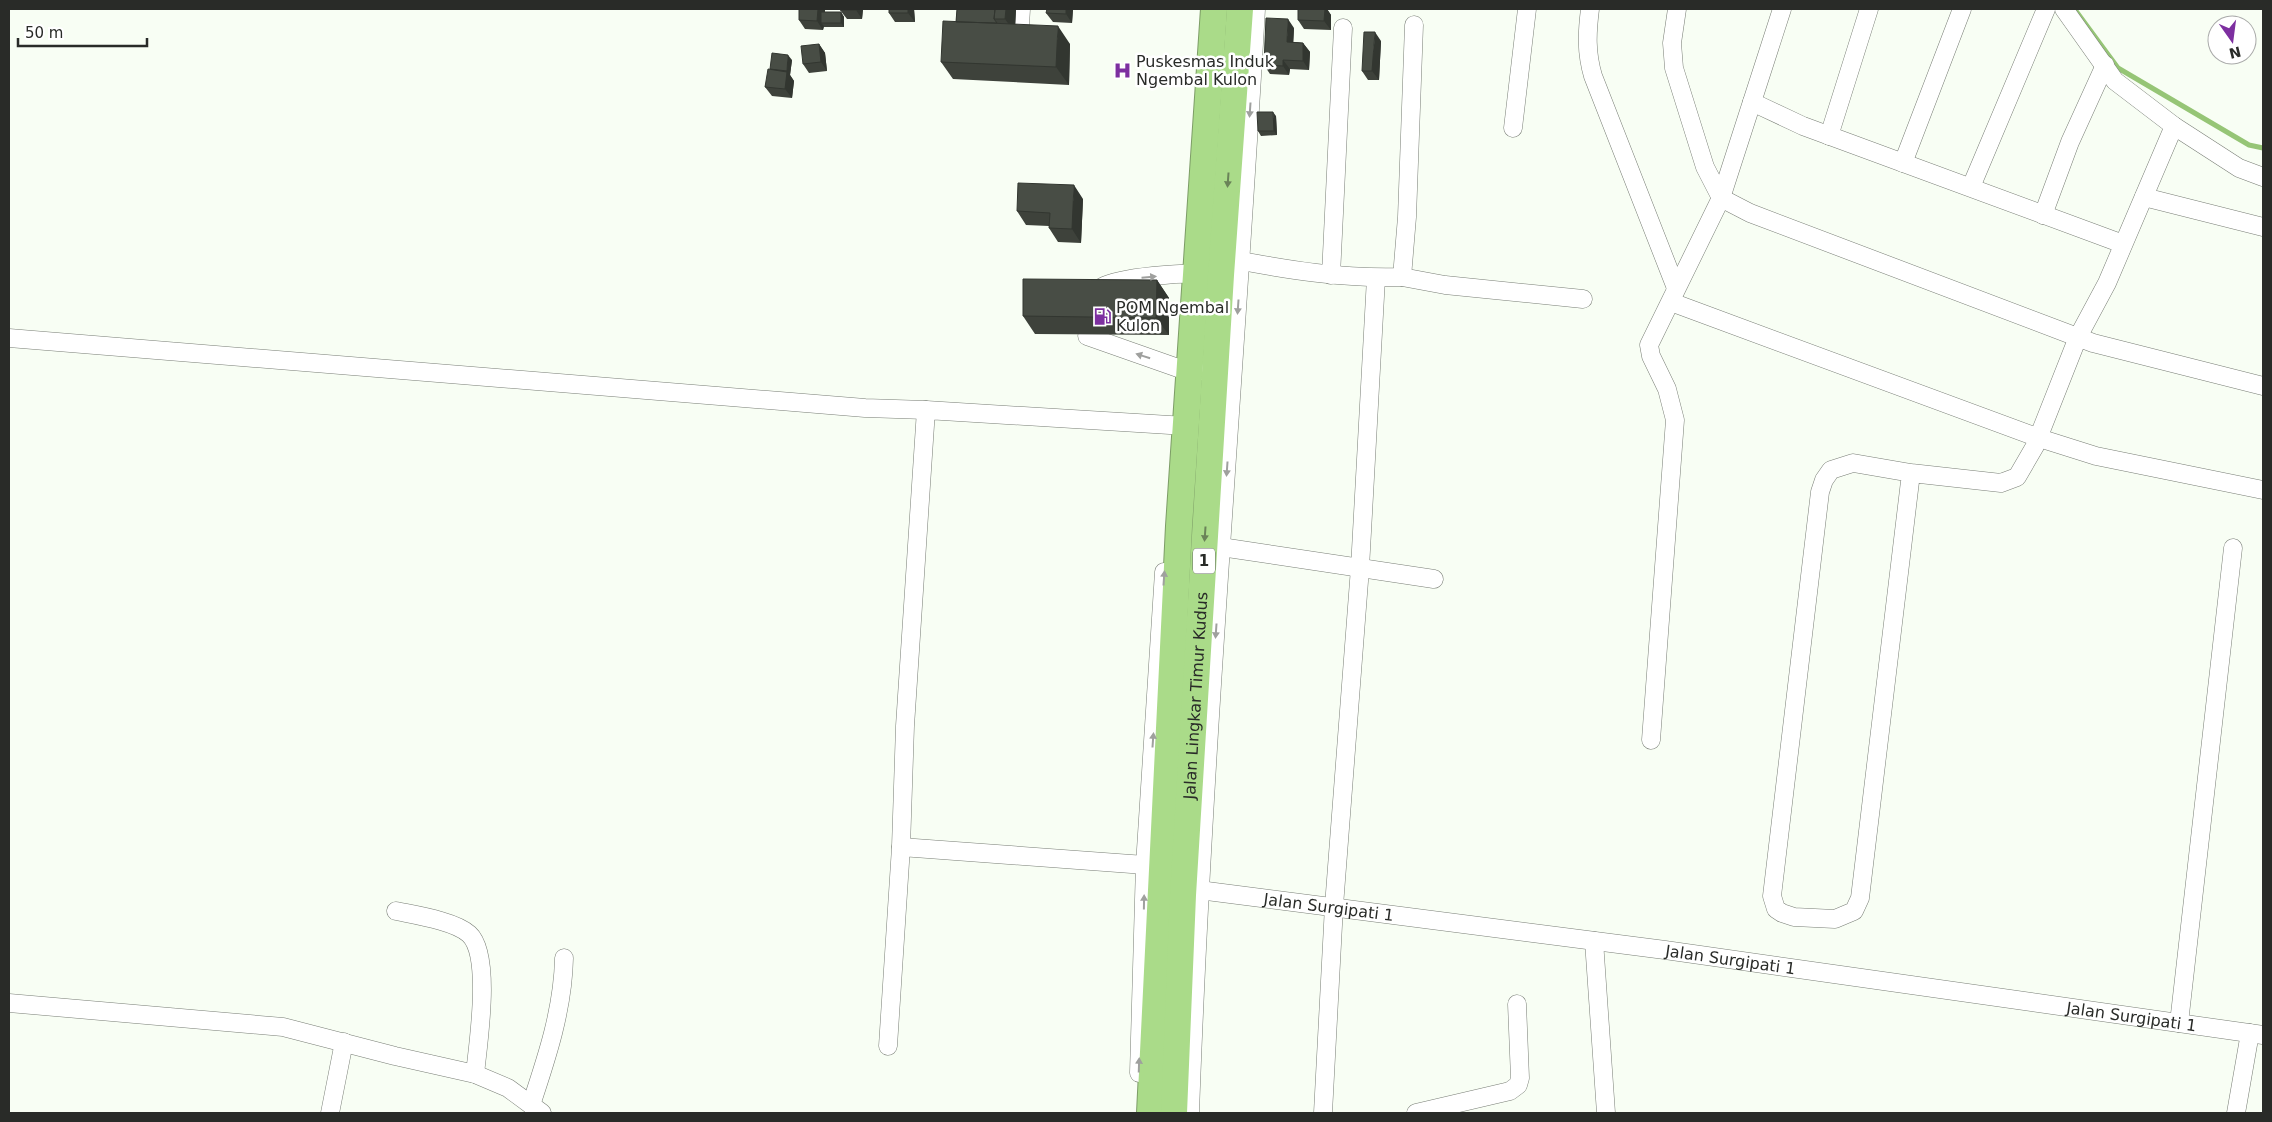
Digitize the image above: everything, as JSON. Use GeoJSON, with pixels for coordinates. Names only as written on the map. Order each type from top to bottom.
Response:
{"type":"FeatureCollection","features":[{"type":"Feature","properties":{"kind":"highway","name":"Jalan Lingkar Timur Kudus"},"geometry":{"type":"LineString","coordinates":[[1150,1113],[1179,426],[1191,262],[1214,9]]}},
{"type":"Feature","properties":{"kind":"highway","name":"Jalan Lingkar Timur Kudus"},"geometry":{"type":"LineString","coordinates":[[1174,1113],[1184,895],[1225,372],[1231,267],[1240,9]]}},
{"type":"Feature","properties":{"kind":"street"},"geometry":{"type":"LineString","coordinates":[[1191,262],[1202,9]]}},
{"type":"Feature","properties":{"kind":"street"},"geometry":{"type":"LineString","coordinates":[[1231,267],[1256,9]]}},
{"type":"Feature","properties":{"kind":"street"},"geometry":{"type":"LineString","coordinates":[[1513,128],[1527,9]]}},
{"type":"Feature","properties":{"kind":"street"},"geometry":{"type":"LineString","coordinates":[[1590,9],[1586,39],[1588,59],[1674,295],[2039,438],[2096,456],[2263,490]]}},
{"type":"Feature","properties":{"kind":"street"},"geometry":{"type":"LineString","coordinates":[[1677,9],[1672,43],[1674,68],[1705,167],[1721,198],[1767,220],[2078,338],[2102,346],[2263,386]]}},
{"type":"Feature","properties":{"kind":"street"},"geometry":{"type":"LineString","coordinates":[[1651,740],[1675,420],[1667,390],[1651,356],[1649,345],[1697,251],[1721,198],[1782,9]]}},
{"type":"Feature","properties":{"kind":"street"},"geometry":{"type":"LineString","coordinates":[[1829,136],[1869,9]]}},
{"type":"Feature","properties":{"kind":"street"},"geometry":{"type":"LineString","coordinates":[[1903,163],[1962,9]]}},
{"type":"Feature","properties":{"kind":"street"},"geometry":{"type":"LineString","coordinates":[[1970,187],[2046,9]]}},
{"type":"Feature","properties":{"kind":"street"},"geometry":{"type":"LineString","coordinates":[[2064,9],[2115,80],[2174,126],[2239,168],[2263,177]]}},
{"type":"Feature","properties":{"kind":"street"},"geometry":{"type":"LineString","coordinates":[[1402,277],[1407,217],[1414,25]]}},
{"type":"Feature","properties":{"kind":"street"},"geometry":{"type":"LineString","coordinates":[[1331,275],[1343,28]]}},
{"type":"Feature","properties":{"kind":"street"},"geometry":{"type":"LineString","coordinates":[[2043,215],[2070,142],[2105,66]]}},
{"type":"Feature","properties":{"kind":"street"},"geometry":{"type":"LineString","coordinates":[[1752,102],[1829,136],[2124,244]]}},
{"type":"Feature","properties":{"kind":"street"},"geometry":{"type":"LineString","coordinates":[[1911,473],[1860,898],[1854,912],[1835,919],[1794,917],[1776,909],[1772,896],[1820,492],[1824,480],[1831,470],[1853,463],[1911,473],[2002,483],[2017,477],[2039,438],[2078,338],[2107,283],[2174,126]]}},
{"type":"Feature","properties":{"kind":"street"},"geometry":{"type":"LineString","coordinates":[[2144,197],[2263,226]]}},
{"type":"Feature","properties":{"kind":"street"},"geometry":{"type":"LineString","coordinates":[[1087,296],[1111,282],[1191,262],[1231,267],[1278,268],[1331,275],[1376,278],[1402,277],[1444,285],[1583,299]]}},
{"type":"Feature","properties":{"kind":"street"},"geometry":{"type":"LineString","coordinates":[[1323,1113],[1334,906],[1360,568],[1376,278]]}},
{"type":"Feature","properties":{"kind":"street"},"geometry":{"type":"LineString","coordinates":[[1087,336],[1183,369],[1225,372],[1221,547],[1199,890],[1190,1113]]}},
{"type":"Feature","properties":{"kind":"street"},"geometry":{"type":"LineString","coordinates":[[9,338],[865,408],[1179,426],[1145,865],[1138,1113]]}},
{"type":"Feature","properties":{"kind":"street"},"geometry":{"type":"LineString","coordinates":[[888,1046],[901,847],[905,726],[926,410]]}},
{"type":"Feature","properties":{"kind":"street"},"geometry":{"type":"LineString","coordinates":[[1221,547],[1434,579]]}},
{"type":"Feature","properties":{"kind":"street"},"geometry":{"type":"LineString","coordinates":[[2179,1023],[2233,548]]}},
{"type":"Feature","properties":{"kind":"street"},"geometry":{"type":"LineString","coordinates":[[901,847],[1145,865]]}},
{"type":"Feature","properties":{"kind":"street","name":"Jalan Surgipati 1"},"geometry":{"type":"LineString","coordinates":[[1199,890],[1594,941],[2256,1034]]}},
{"type":"Feature","properties":{"kind":"street"},"geometry":{"type":"LineString","coordinates":[[396,911],[461,928],[471,935],[476,944],[482,964],[482,983],[475,1074]]}},
{"type":"Feature","properties":{"kind":"street"},"geometry":{"type":"LineString","coordinates":[[1594,941],[1606,1113]]}},
{"type":"Feature","properties":{"kind":"street"},"geometry":{"type":"LineString","coordinates":[[9,1003],[282,1027],[421,1063],[475,1074],[508,1088],[537,1109],[563,983],[564,958]]}},
{"type":"Feature","properties":{"kind":"street"},"geometry":{"type":"LineString","coordinates":[[1416,1113],[1510,1091],[1518,1084],[1520,1071],[1517,1004]]}},
{"type":"Feature","properties":{"kind":"street"},"geometry":{"type":"LineString","coordinates":[[2236,1113],[2256,1034]]}},
{"type":"Feature","properties":{"kind":"street"},"geometry":{"type":"LineString","coordinates":[[330,1113],[344,1042]]}},
{"type":"Feature","properties":{"kind":"building"},"geometry":{"type":"Polygon","coordinates":[[[799,9],[818,9],[817,21],[799,20],[799,9]]]}},
{"type":"Feature","properties":{"kind":"building"},"geometry":{"type":"Polygon","coordinates":[[[856,9],[856,10],[840,10],[856,9]]]}},
{"type":"Feature","properties":{"kind":"building"},"geometry":{"type":"Polygon","coordinates":[[[889,9],[908,9],[908,13],[889,13],[889,9]]]}},
{"type":"Feature","properties":{"kind":"building"},"geometry":{"type":"Polygon","coordinates":[[[957,9],[995,9],[994,19],[997,23],[956,22],[957,9]]]}},
{"type":"Feature","properties":{"kind":"building"},"geometry":{"type":"Polygon","coordinates":[[[995,9],[1006,9],[1005,19],[994,19],[995,9]]]}},
{"type":"Feature","properties":{"kind":"building"},"geometry":{"type":"Polygon","coordinates":[[[1047,9],[1066,9],[1066,14],[1046,13],[1047,9]]]}},
{"type":"Feature","properties":{"kind":"building"},"geometry":{"type":"Polygon","coordinates":[[[1298,9],[1325,9],[1324,21],[1298,20],[1298,9]]]}},
{"type":"Feature","properties":{"kind":"building"},"geometry":{"type":"Polygon","coordinates":[[[821,12],[841,12],[841,23],[821,23],[821,12]]]}},
{"type":"Feature","properties":{"kind":"building"},"geometry":{"type":"Polygon","coordinates":[[[1266,18],[1288,19],[1287,42],[1303,43],[1303,61],[1283,60],[1283,66],[1264,65],[1266,18]]]}},
{"type":"Feature","properties":{"kind":"building"},"geometry":{"type":"Polygon","coordinates":[[[943,21],[1058,26],[1056,67],[941,62],[943,21]]]}},
{"type":"Feature","properties":{"kind":"building"},"geometry":{"type":"Polygon","coordinates":[[[1364,32],[1375,32],[1372,71],[1362,71],[1364,32]]]}},
{"type":"Feature","properties":{"kind":"building"},"geometry":{"type":"Polygon","coordinates":[[[819,44],[821,62],[803,64],[801,46],[819,44]]]}},
{"type":"Feature","properties":{"kind":"building"},"geometry":{"type":"Polygon","coordinates":[[[772,53],[788,55],[787,71],[770,69],[772,53]]]}},
{"type":"Feature","properties":{"kind":"building"},"geometry":{"type":"Polygon","coordinates":[[[768,69],[787,72],[785,89],[765,87],[768,69]]]}},
{"type":"Feature","properties":{"kind":"building"},"geometry":{"type":"Polygon","coordinates":[[[1257,112],[1273,112],[1274,131],[1258,131],[1257,112]]]}},
{"type":"Feature","properties":{"kind":"building"},"geometry":{"type":"Polygon","coordinates":[[[1018,183],[1074,185],[1072,229],[1049,228],[1050,213],[1017,211],[1018,183]]]}},
{"type":"Feature","properties":{"kind":"building"},"geometry":{"type":"Polygon","coordinates":[[[1023,279],[1157,280],[1156,318],[1023,316],[1023,279]]]}},
{"type":"Feature","properties":{"kind":"waterway"},"geometry":{"type":"LineString","coordinates":[[2076,11],[2118,68],[2249,145],[2263,148]]}},
{"type":"Feature","properties":{"kind":"place","name":"Puskesmas Induk Ngembal Kulon"},"geometry":{"type":"Point","coordinates":[1122,70]}},
{"type":"Feature","properties":{"kind":"place","name":"POM Ngembal Kulon"},"geometry":{"type":"Point","coordinates":[1102,316]}}]}
